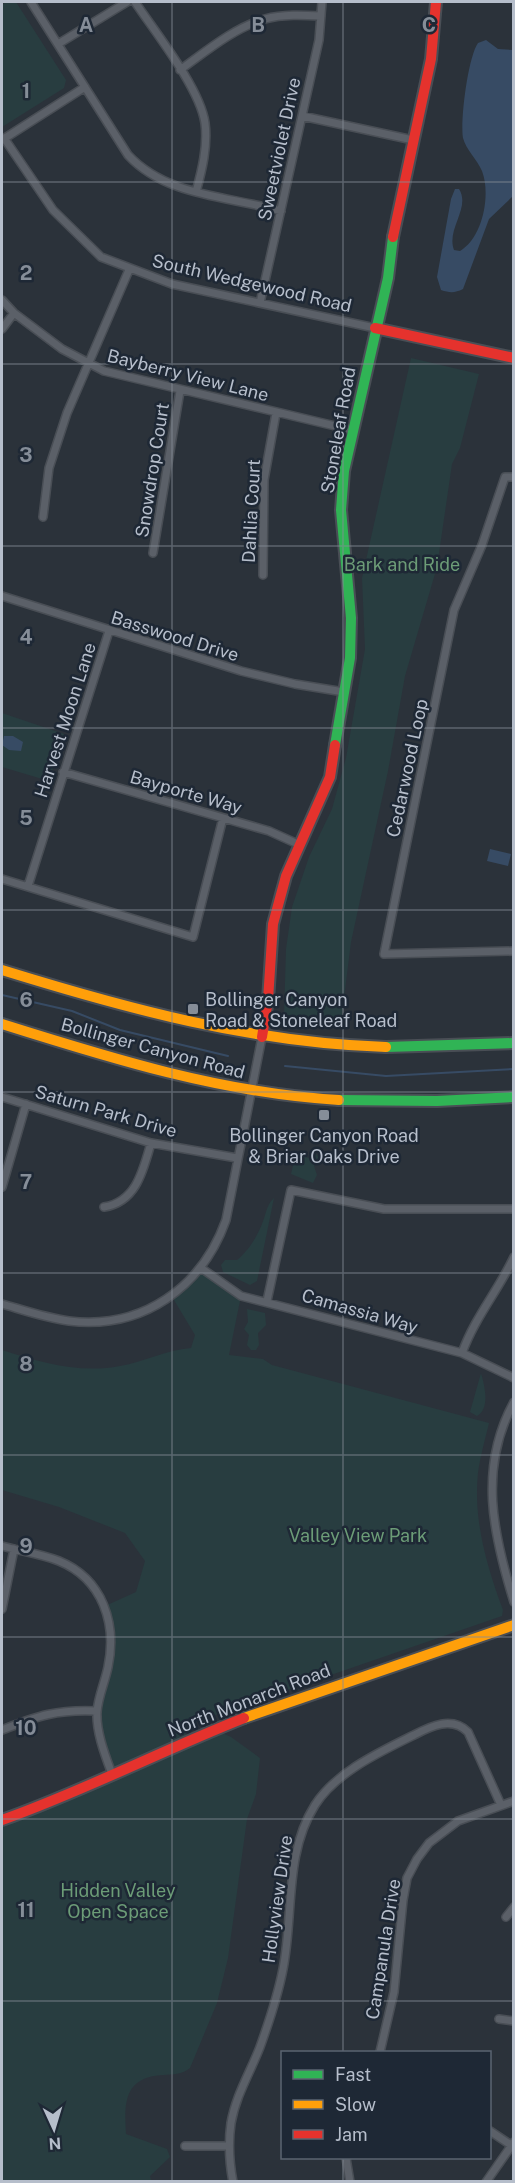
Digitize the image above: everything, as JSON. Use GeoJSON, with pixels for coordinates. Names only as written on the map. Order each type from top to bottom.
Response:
{"type":"FeatureCollection","features":[{"type":"Feature","properties":{"kind":"street"},"geometry":{"type":"LineString","coordinates":[[31,2],[128,155],[142,171],[170,184],[196,192],[281,211]]}},
{"type":"Feature","properties":{"kind":"street"},"geometry":{"type":"LineString","coordinates":[[58,44],[127,2]]}},
{"type":"Feature","properties":{"kind":"street"},"geometry":{"type":"LineString","coordinates":[[135,2],[180,70],[204,119],[205,149],[196,192]]}},
{"type":"Feature","properties":{"kind":"street","name":"Sweetviolet Drive"},"geometry":{"type":"LineString","coordinates":[[260,303],[302,116],[322,2]]}},
{"type":"Feature","properties":{"kind":"street","name":"Stoneleaf Road"},"geometry":{"type":"LineString","coordinates":[[262,1037],[268,1000],[273,924],[286,876],[317,812],[330,777],[350,658],[351,618],[341,510],[344,471],[388,278],[395,223],[431,59],[436,2]]}},
{"type":"Feature","properties":{"kind":"street"},"geometry":{"type":"LineString","coordinates":[[180,70],[242,29],[264,19],[284,16],[321,16]]}},
{"type":"Feature","properties":{"kind":"street"},"geometry":{"type":"LineString","coordinates":[[3,139],[85,87]]}},
{"type":"Feature","properties":{"kind":"street"},"geometry":{"type":"LineString","coordinates":[[302,116],[413,141]]}},
{"type":"Feature","properties":{"kind":"street","name":"South Wedgewood Road"},"geometry":{"type":"LineString","coordinates":[[3,139],[53,210],[82,241],[101,257],[129,270],[172,284],[513,358]]}},
{"type":"Feature","properties":{"kind":"street"},"geometry":{"type":"LineString","coordinates":[[43,517],[49,468],[68,413],[129,270]]}},
{"type":"Feature","properties":{"kind":"street","name":"Bayberry View Lane"},"geometry":{"type":"LineString","coordinates":[[2,300],[14,314],[62,349],[104,371],[180,391],[352,430]]}},
{"type":"Feature","properties":{"kind":"street"},"geometry":{"type":"LineString","coordinates":[[2,329],[14,314]]}},
{"type":"Feature","properties":{"kind":"street","name":"Snowdrop Court"},"geometry":{"type":"LineString","coordinates":[[153,553],[180,391]]}},
{"type":"Feature","properties":{"kind":"street","name":"Dahlia Court"},"geometry":{"type":"LineString","coordinates":[[263,575],[264,480],[276,413]]}},
{"type":"Feature","properties":{"kind":"street","name":"Cedarwood Loop"},"geometry":{"type":"LineString","coordinates":[[513,477],[505,477],[496,495],[482,545],[454,610],[384,954],[513,951]]}},
{"type":"Feature","properties":{"kind":"street","name":"Basswood Drive"},"geometry":{"type":"LineString","coordinates":[[2,596],[241,671],[294,684],[344,692]]}},
{"type":"Feature","properties":{"kind":"street","name":"Harvest Moon Lane"},"geometry":{"type":"LineString","coordinates":[[28,886],[109,631]]}},
{"type":"Feature","properties":{"kind":"street","name":"Bayporte Way"},"geometry":{"type":"LineString","coordinates":[[63,772],[270,831],[300,845]]}},
{"type":"Feature","properties":{"kind":"street"},"geometry":{"type":"LineString","coordinates":[[2,879],[193,937],[223,818]]}},
{"type":"Feature","properties":{"kind":"street","name":"Bollinger Canyon Road"},"geometry":{"type":"LineString","coordinates":[[2,970],[152,1014],[262,1037],[369,1048],[429,1049],[513,1043]]}},
{"type":"Feature","properties":{"kind":"street","name":"Bollinger Canyon Road"},"geometry":{"type":"LineString","coordinates":[[2,1024],[139,1065],[250,1090],[365,1102],[417,1103],[513,1097]]}},
{"type":"Feature","properties":{"kind":"street"},"geometry":{"type":"LineString","coordinates":[[2,1304],[68,1321],[113,1320],[157,1305],[179,1290],[201,1268],[216,1246],[226,1220],[262,1037]]}},
{"type":"Feature","properties":{"kind":"street","name":"Saturn Park Drive"},"geometry":{"type":"LineString","coordinates":[[2,1097],[151,1143],[237,1158]]}},
{"type":"Feature","properties":{"kind":"street"},"geometry":{"type":"LineString","coordinates":[[2,1187],[26,1104]]}},
{"type":"Feature","properties":{"kind":"street"},"geometry":{"type":"LineString","coordinates":[[104,1207],[119,1205],[136,1188],[151,1143]]}},
{"type":"Feature","properties":{"kind":"street"},"geometry":{"type":"LineString","coordinates":[[267,1301],[291,1190],[384,1209],[513,1209]]}},
{"type":"Feature","properties":{"kind":"street"},"geometry":{"type":"LineString","coordinates":[[462,1353],[474,1322],[506,1275],[513,1257]]}},
{"type":"Feature","properties":{"kind":"street","name":"Camassia Way"},"geometry":{"type":"LineString","coordinates":[[201,1268],[241,1296],[462,1353],[513,1378]]}},
{"type":"Feature","properties":{"kind":"street"},"geometry":{"type":"LineString","coordinates":[[513,1402],[501,1431],[492,1476],[491,1499],[494,1529],[513,1602]]}},
{"type":"Feature","properties":{"kind":"street"},"geometry":{"type":"LineString","coordinates":[[2,1546],[60,1561],[84,1578],[105,1606],[111,1640],[108,1666],[97,1712],[101,1738],[112,1774]]}},
{"type":"Feature","properties":{"kind":"street"},"geometry":{"type":"LineString","coordinates":[[2,1609],[14,1549]]}},
{"type":"Feature","properties":{"kind":"street","name":"North Monarch Road"},"geometry":{"type":"LineString","coordinates":[[2,1820],[44,1805],[185,1740],[263,1710],[513,1625]]}},
{"type":"Feature","properties":{"kind":"street"},"geometry":{"type":"LineString","coordinates":[[2,1730],[49,1712],[66,1710],[97,1712]]}},
{"type":"Feature","properties":{"kind":"street","name":"Hollyview Drive"},"geometry":{"type":"LineString","coordinates":[[233,2181],[228,2146],[236,2097],[259,2049],[284,1968],[295,1854],[302,1826],[316,1803],[332,1785],[377,1753],[425,1730],[447,1723],[460,1725],[468,1732],[501,1805]]}},
{"type":"Feature","properties":{"kind":"street","name":"Campanula Drive"},"geometry":{"type":"LineString","coordinates":[[380,2051],[394,1992],[407,1878],[423,1851],[443,1831],[458,1821],[513,1801]]}},
{"type":"Feature","properties":{"kind":"street"},"geometry":{"type":"LineString","coordinates":[[506,1917],[513,1907]]}},
{"type":"Feature","properties":{"kind":"street"},"geometry":{"type":"LineString","coordinates":[[499,2019],[513,2021]]}},
{"type":"Feature","properties":{"kind":"street"},"geometry":{"type":"LineString","coordinates":[[486,2181],[512,2144],[491,2132]]}},
{"type":"Feature","properties":{"kind":"street"},"geometry":{"type":"LineString","coordinates":[[185,2146],[228,2146]]}},
{"type":"Feature","properties":{"kind":"street"},"geometry":{"type":"LineString","coordinates":[[345,2159],[350,2181]]}},
{"type":"Feature","properties":{"kind":"green space"},"geometry":{"type":"Polygon","coordinates":[[[6,2],[16,2],[66,80],[64,88],[2,127],[2,5],[6,2]]]}},
{"type":"Feature","properties":{"kind":"green space","name":"Bark and Ride"},"geometry":{"type":"Polygon","coordinates":[[[411,358],[479,374],[460,448],[452,464],[437,567],[405,676],[388,771],[351,942],[341,1022],[284,1016],[286,949],[292,907],[309,857],[332,809],[346,758],[365,649],[362,578],[411,358]]]}},
{"type":"Feature","properties":{"kind":"green space"},"geometry":{"type":"Polygon","coordinates":[[[2,713],[64,734],[49,781],[2,767],[2,713]]]}},
{"type":"Feature","properties":{"kind":"green space"},"geometry":{"type":"Polygon","coordinates":[[[296,1153],[308,1158],[316,1154],[319,1158],[314,1166],[317,1175],[313,1183],[291,1174],[296,1153]]]}},
{"type":"Feature","properties":{"kind":"green space"},"geometry":{"type":"Polygon","coordinates":[[[274,1198],[257,1281],[250,1285],[223,1272],[221,1265],[225,1260],[237,1260],[248,1248],[258,1234],[268,1207],[274,1198]]]}},
{"type":"Feature","properties":{"kind":"green space","name":"Hidden Valley Open Space"},"geometry":{"type":"Polygon","coordinates":[[[201,1268],[241,1296],[229,1355],[263,1359],[272,1365],[489,1423],[478,1473],[479,1526],[503,1610],[502,1616],[189,1724],[185,1740],[214,1729],[231,1737],[260,1758],[256,1794],[247,1819],[228,1958],[217,2003],[190,2068],[180,2073],[150,2077],[140,2081],[129,2094],[127,2102],[126,2134],[167,2149],[170,2157],[150,2176],[151,2181],[2,2181],[2,1820],[111,1774],[97,1711],[111,1640],[105,1606],[136,1592],[145,1561],[125,1533],[59,1507],[2,1490],[2,1350],[60,1366],[90,1369],[120,1366],[191,1348],[195,1335],[171,1295],[201,1268]]]}},
{"type":"Feature","properties":{"kind":"green space"},"geometry":{"type":"Polygon","coordinates":[[[247,1309],[265,1313],[266,1325],[258,1333],[259,1345],[256,1350],[251,1350],[247,1345],[249,1335],[244,1329],[248,1322],[247,1309]]]}},
{"type":"Feature","properties":{"kind":"green space"},"geometry":{"type":"Polygon","coordinates":[[[481,1373],[485,1402],[477,1416],[470,1412],[481,1373]]]}},
{"type":"Feature","properties":{"kind":"water"},"geometry":{"type":"Polygon","coordinates":[[[486,40],[498,49],[513,50],[513,196],[489,219],[463,289],[447,292],[441,290],[437,277],[451,199],[455,189],[459,189],[462,204],[453,234],[454,250],[460,251],[474,236],[483,215],[485,203],[486,191],[482,171],[464,142],[462,130],[471,61],[478,43],[486,40]]]}},
{"type":"Feature","properties":{"kind":"water"},"geometry":{"type":"Polygon","coordinates":[[[4,736],[13,736],[23,742],[21,751],[9,750],[2,745],[4,736]]]}},
{"type":"Feature","properties":{"kind":"water"},"geometry":{"type":"Polygon","coordinates":[[[490,849],[511,854],[508,866],[487,861],[490,849]]]}},
{"type":"Feature","properties":{"kind":"waterway"},"geometry":{"type":"LineString","coordinates":[[2,995],[72,1011],[120,1030],[228,1056]]}},
{"type":"Feature","properties":{"kind":"waterway"},"geometry":{"type":"LineString","coordinates":[[285,1066],[386,1076],[514,1069]]}},
{"type":"Feature","properties":{"kind":"traffic: fast"},"geometry":{"type":"LineString","coordinates":[[335,745],[350,658],[351,618],[341,510],[344,471],[388,278],[393,237]]}},
{"type":"Feature","properties":{"kind":"traffic: fast"},"geometry":{"type":"LineString","coordinates":[[386,1047],[514,1043]]}},
{"type":"Feature","properties":{"kind":"traffic: fast"},"geometry":{"type":"LineString","coordinates":[[339,1100],[437,1101],[514,1097]]}},
{"type":"Feature","properties":{"kind":"traffic: slow"},"geometry":{"type":"LineString","coordinates":[[2,970],[96,998],[191,1022],[288,1039],[386,1047]]}},
{"type":"Feature","properties":{"kind":"traffic: slow"},"geometry":{"type":"LineString","coordinates":[[2,1024],[127,1062],[210,1082],[295,1096],[339,1100]]}},
{"type":"Feature","properties":{"kind":"traffic: slow"},"geometry":{"type":"LineString","coordinates":[[244,1718],[514,1625]]}},
{"type":"Feature","properties":{"kind":"traffic: jam"},"geometry":{"type":"LineString","coordinates":[[393,237],[431,59],[436,2]]}},
{"type":"Feature","properties":{"kind":"traffic: jam"},"geometry":{"type":"LineString","coordinates":[[375,328],[514,358]]}},
{"type":"Feature","properties":{"kind":"traffic: jam"},"geometry":{"type":"LineString","coordinates":[[262,1037],[268,1000],[273,924],[286,876],[330,777],[335,745]]}},
{"type":"Feature","properties":{"kind":"traffic: jam"},"geometry":{"type":"LineString","coordinates":[[2,1820],[244,1718]]}},
{"type":"Feature","properties":{"kind":"place","name":"Bollinger Canyon Road & Stoneleaf Road"},"geometry":{"type":"Point","coordinates":[193,1009]}},
{"type":"Feature","properties":{"kind":"place","name":"Bollinger Canyon Road & Briar Oaks Drive"},"geometry":{"type":"Point","coordinates":[324,1115]}},
{"type":"Feature","properties":{"kind":"park label","name":"Valley View Park"},"geometry":{"type":"Point","coordinates":[358,1535]}}]}
